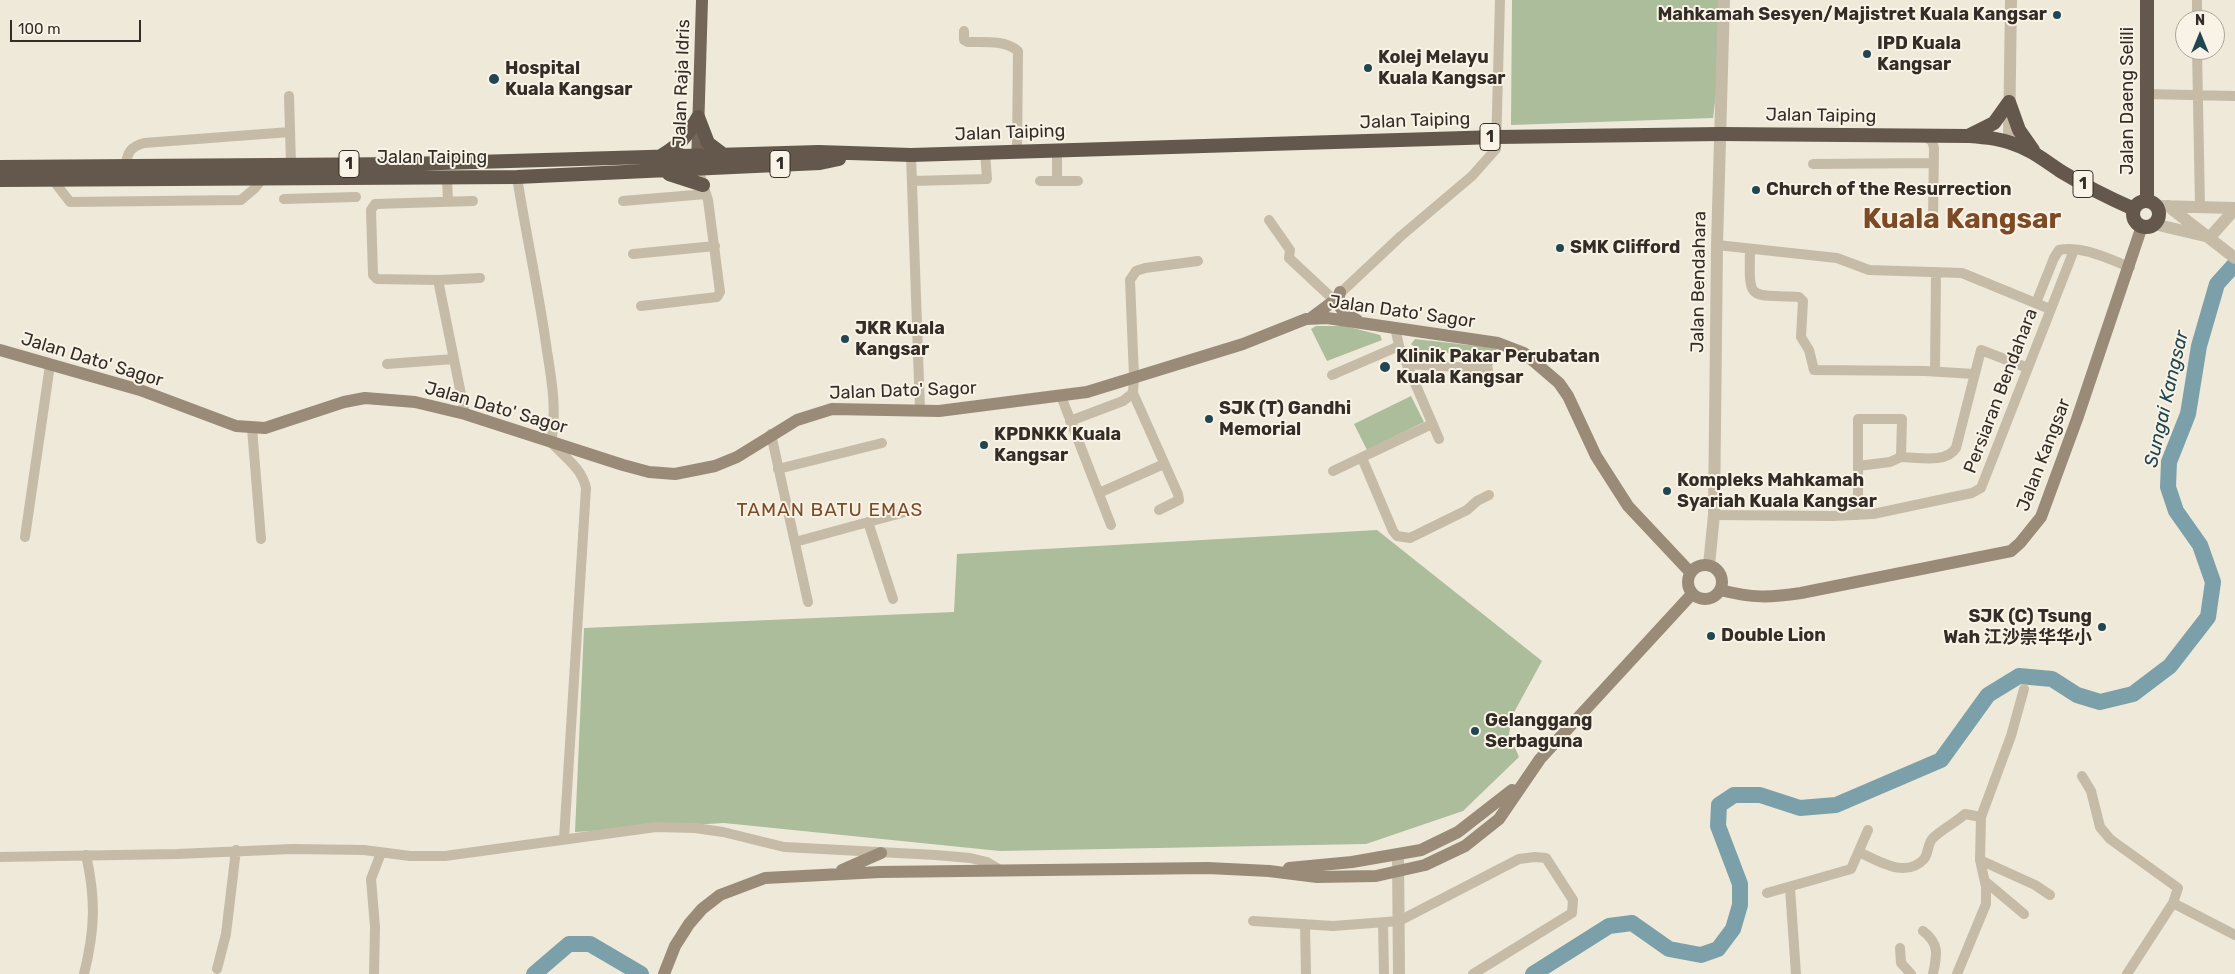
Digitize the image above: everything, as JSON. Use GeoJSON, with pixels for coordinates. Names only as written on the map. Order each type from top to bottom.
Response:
{"type":"FeatureCollection","features":[{"type":"Feature","properties":{"kind":"highway","name":"Jalan Daeng Selili"},"geometry":{"type":"LineString","coordinates":[[2147,0],[2146,94],[2157,204]]}},
{"type":"Feature","properties":{"kind":"highway"},"geometry":{"type":"LineString","coordinates":[[1969,136],[1994,123],[2010,102]]}},
{"type":"Feature","properties":{"kind":"highway"},"geometry":{"type":"LineString","coordinates":[[2010,102],[2019,130],[2035,153]]}},
{"type":"Feature","properties":{"kind":"highway"},"geometry":{"type":"LineString","coordinates":[[698,118],[708,143],[724,155]]}},
{"type":"Feature","properties":{"kind":"highway"},"geometry":{"type":"LineString","coordinates":[[660,156],[679,145],[688,136],[698,118]]}},
{"type":"Feature","properties":{"kind":"highway","name":"Jalan Taiping"},"geometry":{"type":"LineString","coordinates":[[0,180],[517,177],[655,170],[724,155],[819,152],[862,155],[911,155],[1497,137],[1720,134],[1969,136]]}},
{"type":"Feature","properties":{"kind":"highway","name":"1"},"geometry":{"type":"LineString","coordinates":[[1969,136],[2009,142],[2035,153],[2078,181],[2134,209]]}},
{"type":"Feature","properties":{"kind":"highway","name":"Jalan Taiping"},"geometry":{"type":"LineString","coordinates":[[0,167],[407,164],[660,156],[697,161],[820,162],[862,155]]}},
{"type":"Feature","properties":{"kind":"highway"},"geometry":{"type":"LineString","coordinates":[[407,164],[439,171],[447,178]]}},
{"type":"Feature","properties":{"kind":"highway"},"geometry":{"type":"LineString","coordinates":[[655,170],[680,176],[705,190]]}},
{"type":"Feature","properties":{"kind":"highway"},"geometry":{"type":"LineString","coordinates":[[2140,203],[2157,204],[2159,213],[2148,225],[2134,217],[2134,209],[2140,203]]}},
{"type":"Feature","properties":{"kind":"main road","name":"Jalan Raja Idris"},"geometry":{"type":"LineString","coordinates":[[697,161],[702,0]]}},
{"type":"Feature","properties":{"kind":"main road","name":"Jalan Kangsar"},"geometry":{"type":"LineString","coordinates":[[1720,590],[1749,597],[1776,597],[1802,593],[2011,550],[2020,543],[2041,517],[2130,267],[2148,225]]}},
{"type":"Feature","properties":{"kind":"main road"},"geometry":{"type":"LineString","coordinates":[[1328,309],[1338,301],[1339,307],[1361,322]]}},
{"type":"Feature","properties":{"kind":"main road","name":"Jalan Dato' Sagor"},"geometry":{"type":"LineString","coordinates":[[0,350],[140,390],[221,422],[252,428],[265,428],[322,408],[365,398],[415,402],[465,414],[622,465],[649,472],[675,474],[715,466],[737,457],[797,420],[832,409],[939,411],[1087,392],[1244,344],[1328,309],[1361,322],[1498,343],[1524,353],[1547,370],[1568,396],[1596,456],[1628,506],[1690,572]]}},
{"type":"Feature","properties":{"kind":"main road"},"geometry":{"type":"LineString","coordinates":[[1709,565],[1714,567],[1721,575],[1720,590],[1717,594],[1707,599],[1702,599],[1692,594],[1688,583],[1690,572],[1699,566],[1709,565]]}},
{"type":"Feature","properties":{"kind":"main road"},"geometry":{"type":"LineString","coordinates":[[664,974],[675,946],[689,924],[702,910],[720,895],[765,878],[836,873],[1208,868],[1269,871],[1317,877],[1376,876],[1425,866],[1465,846],[1499,819],[1523,781],[1540,759],[1692,594]]}},
{"type":"Feature","properties":{"kind":"main road"},"geometry":{"type":"LineString","coordinates":[[1269,871],[1398,856],[1421,850],[1458,832],[1493,807],[1523,781]]}},
{"type":"Feature","properties":{"kind":"main road"},"geometry":{"type":"LineString","coordinates":[[836,873],[881,853]]}},
{"type":"Feature","properties":{"kind":"street"},"geometry":{"type":"LineString","coordinates":[[1268,220],[1290,250],[1289,258],[1328,309],[1489,159],[1496,149],[1497,137],[1500,0]]}},
{"type":"Feature","properties":{"kind":"street","name":"Jalan Bendahara"},"geometry":{"type":"LineString","coordinates":[[1709,565],[1714,515],[1717,245],[1724,0]]}},
{"type":"Feature","properties":{"kind":"street"},"geometry":{"type":"LineString","coordinates":[[2009,142],[2011,0]]}},
{"type":"Feature","properties":{"kind":"street"},"geometry":{"type":"LineString","coordinates":[[964,31],[964,40],[968,42],[997,43],[1012,46],[1018,51],[1017,151]]}},
{"type":"Feature","properties":{"kind":"street"},"geometry":{"type":"LineString","coordinates":[[2197,60],[2200,207]]}},
{"type":"Feature","properties":{"kind":"street"},"geometry":{"type":"LineString","coordinates":[[2146,94],[2235,96]]}},
{"type":"Feature","properties":{"kind":"street"},"geometry":{"type":"LineString","coordinates":[[289,96],[291,164]]}},
{"type":"Feature","properties":{"kind":"street"},"geometry":{"type":"LineString","coordinates":[[124,166],[132,147],[144,143],[290,132]]}},
{"type":"Feature","properties":{"kind":"street"},"geometry":{"type":"LineString","coordinates":[[1924,136],[1932,142],[1934,148],[1933,218]]}},
{"type":"Feature","properties":{"kind":"street"},"geometry":{"type":"LineString","coordinates":[[1934,148],[1938,141],[1946,136]]}},
{"type":"Feature","properties":{"kind":"street"},"geometry":{"type":"LineString","coordinates":[[1057,150],[1057,181]]}},
{"type":"Feature","properties":{"kind":"street"},"geometry":{"type":"LineString","coordinates":[[912,181],[987,179],[985,152]]}},
{"type":"Feature","properties":{"kind":"street"},"geometry":{"type":"LineString","coordinates":[[911,155],[920,410]]}},
{"type":"Feature","properties":{"kind":"street"},"geometry":{"type":"LineString","coordinates":[[642,306],[717,297],[720,292],[715,246],[705,190],[697,161]]}},
{"type":"Feature","properties":{"kind":"street"},"geometry":{"type":"LineString","coordinates":[[1813,164],[1933,163]]}},
{"type":"Feature","properties":{"kind":"street"},"geometry":{"type":"LineString","coordinates":[[335,177],[336,197]]}},
{"type":"Feature","properties":{"kind":"street"},"geometry":{"type":"LineString","coordinates":[[517,177],[554,395],[554,426],[551,442],[584,478],[586,488],[564,839]]}},
{"type":"Feature","properties":{"kind":"street"},"geometry":{"type":"LineString","coordinates":[[53,180],[70,202],[241,200],[254,189],[262,178]]}},
{"type":"Feature","properties":{"kind":"street"},"geometry":{"type":"LineString","coordinates":[[447,178],[448,201]]}},
{"type":"Feature","properties":{"kind":"street"},"geometry":{"type":"LineString","coordinates":[[1040,181],[1078,181]]}},
{"type":"Feature","properties":{"kind":"street"},"geometry":{"type":"LineString","coordinates":[[623,202],[705,190]]}},
{"type":"Feature","properties":{"kind":"street"},"geometry":{"type":"LineString","coordinates":[[284,199],[356,197]]}},
{"type":"Feature","properties":{"kind":"street"},"geometry":{"type":"LineString","coordinates":[[472,201],[375,204],[370,210],[373,275],[377,279],[438,280],[480,278]]}},
{"type":"Feature","properties":{"kind":"street"},"geometry":{"type":"LineString","coordinates":[[2157,204],[2235,208]]}},
{"type":"Feature","properties":{"kind":"street"},"geometry":{"type":"LineString","coordinates":[[2157,204],[2210,237],[2231,254]]}},
{"type":"Feature","properties":{"kind":"street"},"geometry":{"type":"LineString","coordinates":[[2210,237],[2235,208]]}},
{"type":"Feature","properties":{"kind":"street"},"geometry":{"type":"LineString","coordinates":[[2148,225],[2210,237]]}},
{"type":"Feature","properties":{"kind":"street"},"geometry":{"type":"LineString","coordinates":[[1717,245],[1837,258],[1869,270],[1962,273],[2050,309]]}},
{"type":"Feature","properties":{"kind":"street"},"geometry":{"type":"LineString","coordinates":[[633,254],[715,246]]}},
{"type":"Feature","properties":{"kind":"street"},"geometry":{"type":"LineString","coordinates":[[1750,249],[1750,286],[1754,292],[1761,296],[1799,297],[1803,301],[1801,337],[1809,350],[1814,370],[1974,374]]}},
{"type":"Feature","properties":{"kind":"street"},"geometry":{"type":"LineString","coordinates":[[2036,303],[2059,250],[2074,250],[2093,254],[2130,267]]}},
{"type":"Feature","properties":{"kind":"street","name":"Persiaran Bendahara"},"geometry":{"type":"LineString","coordinates":[[1714,515],[1873,514],[1972,493],[1981,488],[1987,478],[2074,250]]}},
{"type":"Feature","properties":{"kind":"street"},"geometry":{"type":"LineString","coordinates":[[1159,510],[1179,500],[1133,393],[1130,280],[1136,272],[1145,268],[1198,261]]}},
{"type":"Feature","properties":{"kind":"street"},"geometry":{"type":"LineString","coordinates":[[1935,372],[1936,272]]}},
{"type":"Feature","properties":{"kind":"street"},"geometry":{"type":"LineString","coordinates":[[438,280],[465,414]]}},
{"type":"Feature","properties":{"kind":"street"},"geometry":{"type":"LineString","coordinates":[[1396,327],[1399,346],[1439,438]]}},
{"type":"Feature","properties":{"kind":"street"},"geometry":{"type":"LineString","coordinates":[[1332,375],[1399,346]]}},
{"type":"Feature","properties":{"kind":"street"},"geometry":{"type":"LineString","coordinates":[[1858,466],[1890,462],[1901,457],[1944,458],[1952,455],[1956,448],[1981,350],[2028,368]]}},
{"type":"Feature","properties":{"kind":"street"},"geometry":{"type":"LineString","coordinates":[[387,364],[454,359]]}},
{"type":"Feature","properties":{"kind":"street"},"geometry":{"type":"LineString","coordinates":[[1408,364],[1488,369]]}},
{"type":"Feature","properties":{"kind":"street"},"geometry":{"type":"LineString","coordinates":[[24,537],[50,365]]}},
{"type":"Feature","properties":{"kind":"street"},"geometry":{"type":"LineString","coordinates":[[1070,421],[1123,401],[1133,393]]}},
{"type":"Feature","properties":{"kind":"street"},"geometry":{"type":"LineString","coordinates":[[1061,396],[1111,525]]}},
{"type":"Feature","properties":{"kind":"street"},"geometry":{"type":"LineString","coordinates":[[1858,515],[1858,419],[1902,419],[1901,457]]}},
{"type":"Feature","properties":{"kind":"street"},"geometry":{"type":"LineString","coordinates":[[1333,472],[1432,424]]}},
{"type":"Feature","properties":{"kind":"street"},"geometry":{"type":"LineString","coordinates":[[252,428],[261,539]]}},
{"type":"Feature","properties":{"kind":"street"},"geometry":{"type":"LineString","coordinates":[[772,434],[778,470],[808,602]]}},
{"type":"Feature","properties":{"kind":"street"},"geometry":{"type":"LineString","coordinates":[[778,470],[882,443]]}},
{"type":"Feature","properties":{"kind":"street"},"geometry":{"type":"LineString","coordinates":[[1362,458],[1393,531],[1397,536],[1410,538],[1436,526],[1489,496]]}},
{"type":"Feature","properties":{"kind":"street"},"geometry":{"type":"LineString","coordinates":[[1099,493],[1164,464]]}},
{"type":"Feature","properties":{"kind":"street"},"geometry":{"type":"LineString","coordinates":[[795,542],[905,512]]}},
{"type":"Feature","properties":{"kind":"street"},"geometry":{"type":"LineString","coordinates":[[868,522],[892,599]]}},
{"type":"Feature","properties":{"kind":"street"},"geometry":{"type":"LineString","coordinates":[[1957,974],[1986,904],[1986,882],[1980,860],[1982,817],[2011,736],[2024,689]]}},
{"type":"Feature","properties":{"kind":"street"},"geometry":{"type":"LineString","coordinates":[[2082,776],[2091,791],[2100,827],[2110,840],[2177,885],[2178,891],[2173,903],[2127,974]]}},
{"type":"Feature","properties":{"kind":"street"},"geometry":{"type":"LineString","coordinates":[[1859,852],[1885,865],[1895,868],[1908,868],[1921,862],[1926,856],[1932,838],[1965,814],[1982,817]]}},
{"type":"Feature","properties":{"kind":"street"},"geometry":{"type":"LineString","coordinates":[[0,857],[177,854],[292,849],[364,850],[410,856],[445,856],[656,827],[695,828],[723,832],[784,847],[936,855],[978,860],[994,865],[1002,871]]}},
{"type":"Feature","properties":{"kind":"street"},"geometry":{"type":"LineString","coordinates":[[1767,893],[1850,870],[1868,830]]}},
{"type":"Feature","properties":{"kind":"street"},"geometry":{"type":"LineString","coordinates":[[217,969],[226,934],[236,850]]}},
{"type":"Feature","properties":{"kind":"street"},"geometry":{"type":"LineString","coordinates":[[374,974],[375,927],[371,879],[381,853]]}},
{"type":"Feature","properties":{"kind":"street"},"geometry":{"type":"LineString","coordinates":[[84,974],[91,948],[94,899],[86,856]]}},
{"type":"Feature","properties":{"kind":"street"},"geometry":{"type":"LineString","coordinates":[[1398,856],[1399,974]]}},
{"type":"Feature","properties":{"kind":"street"},"geometry":{"type":"LineString","coordinates":[[1253,921],[1333,926],[1399,921],[1514,862],[1527,858],[1546,858],[1573,900],[1572,913],[1473,974]]}},
{"type":"Feature","properties":{"kind":"street"},"geometry":{"type":"LineString","coordinates":[[1980,860],[2035,885],[2050,894]]}},
{"type":"Feature","properties":{"kind":"street"},"geometry":{"type":"LineString","coordinates":[[1986,882],[2024,914]]}},
{"type":"Feature","properties":{"kind":"street"},"geometry":{"type":"LineString","coordinates":[[1790,888],[1796,974]]}},
{"type":"Feature","properties":{"kind":"street"},"geometry":{"type":"LineString","coordinates":[[2173,903],[2235,935]]}},
{"type":"Feature","properties":{"kind":"street"},"geometry":{"type":"LineString","coordinates":[[1382,923],[1384,974]]}},
{"type":"Feature","properties":{"kind":"street"},"geometry":{"type":"LineString","coordinates":[[1305,924],[1306,974]]}},
{"type":"Feature","properties":{"kind":"street"},"geometry":{"type":"LineString","coordinates":[[1923,931],[1931,938],[1937,948],[1933,974]]}},
{"type":"Feature","properties":{"kind":"street"},"geometry":{"type":"LineString","coordinates":[[1900,948],[1901,963],[1911,974]]}},
{"type":"Feature","properties":{"kind":"green space"},"geometry":{"type":"Polygon","coordinates":[[[1512,0],[1718,0],[1718,78],[1713,118],[1511,125],[1512,0]]]}},
{"type":"Feature","properties":{"kind":"green space"},"geometry":{"type":"Polygon","coordinates":[[[1316,326],[1345,326],[1380,335],[1382,340],[1327,361],[1311,329],[1316,326]]]}},
{"type":"Feature","properties":{"kind":"green space"},"geometry":{"type":"Polygon","coordinates":[[[1415,339],[1495,348],[1498,351],[1498,355],[1490,370],[1476,360],[1457,354],[1419,351],[1411,344],[1415,339]]]}},
{"type":"Feature","properties":{"kind":"green space"},"geometry":{"type":"Polygon","coordinates":[[[1411,396],[1424,422],[1367,450],[1354,424],[1411,396]]]}},
{"type":"Feature","properties":{"kind":"green space"},"geometry":{"type":"Polygon","coordinates":[[[1377,530],[1542,661],[1512,716],[1509,734],[1519,757],[1463,811],[1366,844],[1000,851],[724,823],[575,832],[584,628],[954,612],[957,554],[1377,530]]]}},
{"type":"Feature","properties":{"kind":"waterway","name":"Sungai Kangsar"},"geometry":{"type":"LineString","coordinates":[[1533,974],[1609,926],[1632,923],[1669,949],[1701,955],[1718,949],[1733,929],[1740,905],[1740,884],[1718,826],[1719,805],[1734,795],[1760,795],[1800,808],[1836,805],[1941,760],[1988,695],[2019,676],[2052,679],[2077,695],[2100,702],[2133,694],[2170,666],[2208,617],[2213,582],[2200,545],[2176,511],[2168,487],[2169,462],[2188,414],[2199,346],[2217,284],[2235,264]]}},
{"type":"Feature","properties":{"kind":"waterway","name":"Sungai Kangsar"},"geometry":{"type":"LineString","coordinates":[[534,974],[569,944],[590,944],[641,974]]}},
{"type":"Feature","properties":{"kind":"place","name":"Mahkamah Sesyen/Majistret Kuala Kangsar"},"geometry":{"type":"Point","coordinates":[2057,15]}},
{"type":"Feature","properties":{"kind":"place","name":"IPD Kuala Kangsar"},"geometry":{"type":"Point","coordinates":[1867,54]}},
{"type":"Feature","properties":{"kind":"place","name":"Kolej Melayu Kuala Kangsar"},"geometry":{"type":"Point","coordinates":[1368,68]}},
{"type":"Feature","properties":{"kind":"place","name":"Hospital Kuala Kangsar"},"geometry":{"type":"Point","coordinates":[494,79]}},
{"type":"Feature","properties":{"kind":"place","name":"Church of the Resurrection"},"geometry":{"type":"Point","coordinates":[1756,190]}},
{"type":"Feature","properties":{"kind":"place","name":"SMK Clifford"},"geometry":{"type":"Point","coordinates":[1560,248]}},
{"type":"Feature","properties":{"kind":"place","name":"JKR Kuala Kangsar"},"geometry":{"type":"Point","coordinates":[845,339]}},
{"type":"Feature","properties":{"kind":"place","name":"Klinik Pakar Perubatan Kuala Kangsar"},"geometry":{"type":"Point","coordinates":[1385,367]}},
{"type":"Feature","properties":{"kind":"place","name":"SJK (T) Gandhi Memorial"},"geometry":{"type":"Point","coordinates":[1209,419]}},
{"type":"Feature","properties":{"kind":"place","name":"KPDNKK Kuala Kangsar"},"geometry":{"type":"Point","coordinates":[984,445]}},
{"type":"Feature","properties":{"kind":"place","name":"Kompleks Mahkamah Syariah Kuala Kangsar"},"geometry":{"type":"Point","coordinates":[1667,491]}},
{"type":"Feature","properties":{"kind":"place","name":"SJK (C) Tsung Wah 江沙崇华华小"},"geometry":{"type":"Point","coordinates":[2102,627]}},
{"type":"Feature","properties":{"kind":"place","name":"Double Lion"},"geometry":{"type":"Point","coordinates":[1711,636]}},
{"type":"Feature","properties":{"kind":"place","name":"Gelanggang Serbaguna"},"geometry":{"type":"Point","coordinates":[1475,731]}},
{"type":"Feature","properties":{"kind":"district","name":"Kuala Kangsar"},"geometry":{"type":"Point","coordinates":[1962,220]}},
{"type":"Feature","properties":{"kind":"district","name":"TAMAN BATU EMAS"},"geometry":{"type":"Point","coordinates":[830,511]}}]}
